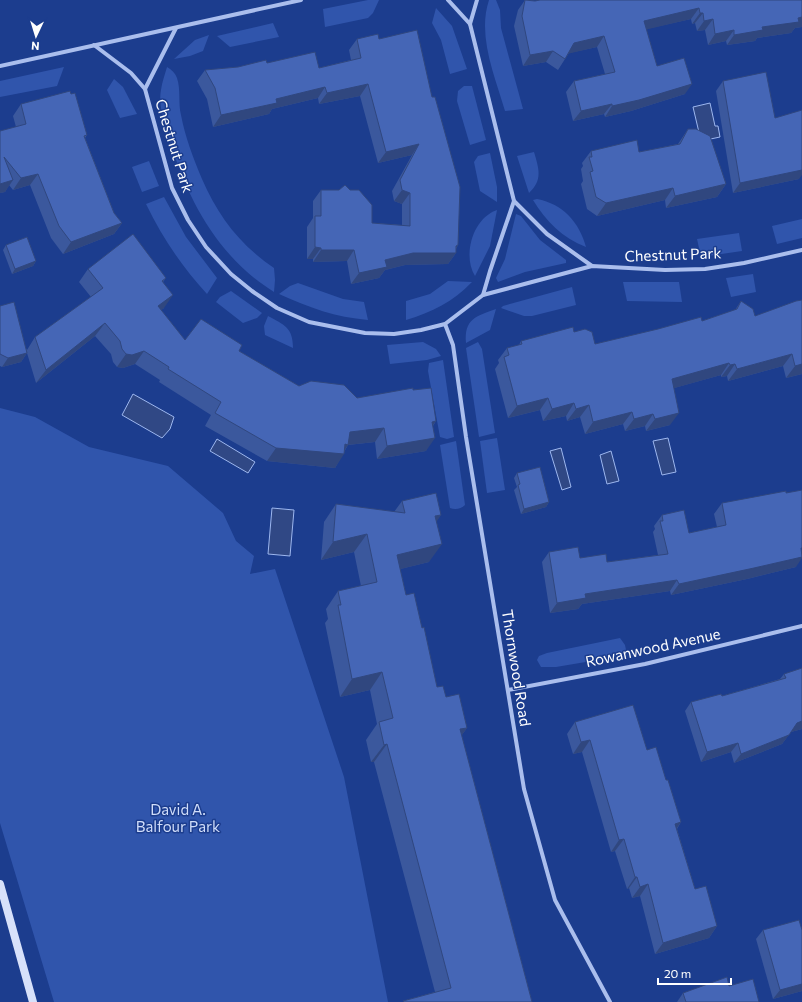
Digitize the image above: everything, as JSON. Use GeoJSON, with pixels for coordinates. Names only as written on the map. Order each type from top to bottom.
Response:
{"type":"FeatureCollection","features":[{"type":"Feature","properties":{"kind":"main road"},"geometry":{"type":"LineString","coordinates":[[0,884],[33,1002]]}},
{"type":"Feature","properties":{"kind":"street"},"geometry":{"type":"LineString","coordinates":[[0,66],[301,0]]}},
{"type":"Feature","properties":{"kind":"street"},"geometry":{"type":"LineString","coordinates":[[448,0],[470,24],[514,201],[547,234],[592,266]]}},
{"type":"Feature","properties":{"kind":"street"},"geometry":{"type":"LineString","coordinates":[[470,24],[477,0]]}},
{"type":"Feature","properties":{"kind":"street","name":"Chestnut Park"},"geometry":{"type":"LineString","coordinates":[[145,89],[176,28]]}},
{"type":"Feature","properties":{"kind":"street","name":"Chestnut Park"},"geometry":{"type":"LineString","coordinates":[[94,45],[130,73],[145,89],[172,188],[188,220],[206,247],[231,274],[252,291],[277,308],[309,322],[365,333],[394,334],[421,330],[445,324],[483,295],[592,266],[665,270],[704,269],[744,263],[802,250]]}},
{"type":"Feature","properties":{"kind":"street"},"geometry":{"type":"LineString","coordinates":[[483,295],[514,201]]}},
{"type":"Feature","properties":{"kind":"street","name":"Thornwood Road"},"geometry":{"type":"LineString","coordinates":[[445,324],[453,345],[467,445],[524,789],[555,900],[610,1002]]}},
{"type":"Feature","properties":{"kind":"street","name":"Rowanwood Avenue"},"geometry":{"type":"LineString","coordinates":[[508,690],[645,664],[802,626]]}},
{"type":"Feature","properties":{"kind":"green space"},"geometry":{"type":"Polygon","coordinates":[[[368,0],[379,0],[373,13],[368,18],[325,27],[323,9],[368,0]]]}},
{"type":"Feature","properties":{"kind":"green space"},"geometry":{"type":"Polygon","coordinates":[[[489,0],[496,0],[500,10],[501,28],[523,109],[505,111],[492,70],[486,42],[485,28],[489,0]]]}},
{"type":"Feature","properties":{"kind":"green space"},"geometry":{"type":"Polygon","coordinates":[[[436,8],[452,26],[467,69],[450,74],[441,40],[432,23],[436,8]]]}},
{"type":"Feature","properties":{"kind":"green space"},"geometry":{"type":"Polygon","coordinates":[[[273,23],[279,37],[230,47],[217,36],[273,23]]]}},
{"type":"Feature","properties":{"kind":"green space"},"geometry":{"type":"Polygon","coordinates":[[[209,35],[203,51],[190,56],[174,59],[195,40],[209,35]]]}},
{"type":"Feature","properties":{"kind":"green space"},"geometry":{"type":"Polygon","coordinates":[[[64,67],[57,86],[0,97],[0,81],[64,67]]]}},
{"type":"Feature","properties":{"kind":"green space"},"geometry":{"type":"Polygon","coordinates":[[[167,67],[177,78],[180,110],[185,131],[195,163],[208,193],[231,229],[251,250],[274,268],[274,292],[254,278],[222,245],[196,206],[186,185],[168,135],[160,103],[161,90],[167,67]]]}},
{"type":"Feature","properties":{"kind":"green space"},"geometry":{"type":"Polygon","coordinates":[[[114,79],[123,87],[137,114],[120,118],[107,90],[114,79]]]}},
{"type":"Feature","properties":{"kind":"green space"},"geometry":{"type":"Polygon","coordinates":[[[464,86],[472,86],[486,140],[470,145],[457,101],[458,91],[464,86]]]}},
{"type":"Feature","properties":{"kind":"green space"},"geometry":{"type":"Polygon","coordinates":[[[534,152],[539,174],[536,184],[529,193],[517,156],[534,152]]]}},
{"type":"Feature","properties":{"kind":"green space"},"geometry":{"type":"Polygon","coordinates":[[[490,153],[497,187],[497,202],[480,191],[474,162],[478,156],[490,153]]]}},
{"type":"Feature","properties":{"kind":"green space"},"geometry":{"type":"Polygon","coordinates":[[[149,161],[159,186],[142,192],[132,167],[149,161]]]}},
{"type":"Feature","properties":{"kind":"green space"},"geometry":{"type":"Polygon","coordinates":[[[164,197],[186,237],[217,278],[207,294],[173,251],[146,204],[164,197]]]}},
{"type":"Feature","properties":{"kind":"green space"},"geometry":{"type":"Polygon","coordinates":[[[537,199],[555,205],[569,216],[579,230],[586,247],[569,239],[555,228],[543,215],[533,200],[537,199]]]}},
{"type":"Feature","properties":{"kind":"green space"},"geometry":{"type":"Polygon","coordinates":[[[497,210],[490,246],[475,276],[471,267],[470,258],[472,238],[482,221],[489,214],[497,210]]]}},
{"type":"Feature","properties":{"kind":"green space"},"geometry":{"type":"Polygon","coordinates":[[[516,214],[521,216],[540,240],[566,260],[566,263],[525,272],[498,282],[496,278],[505,259],[516,214]]]}},
{"type":"Feature","properties":{"kind":"green space"},"geometry":{"type":"Polygon","coordinates":[[[802,219],[802,238],[777,244],[772,226],[802,219]]]}},
{"type":"Feature","properties":{"kind":"green space"},"geometry":{"type":"Polygon","coordinates":[[[739,233],[742,251],[701,257],[697,239],[739,233]]]}},
{"type":"Feature","properties":{"kind":"green space"},"geometry":{"type":"Polygon","coordinates":[[[753,274],[756,292],[731,297],[726,278],[753,274]]]}},
{"type":"Feature","properties":{"kind":"green space"},"geometry":{"type":"Polygon","coordinates":[[[448,281],[472,282],[442,306],[425,314],[406,320],[406,301],[430,294],[448,281]]]}},
{"type":"Feature","properties":{"kind":"green space"},"geometry":{"type":"Polygon","coordinates":[[[623,282],[679,282],[682,302],[627,301],[623,282]]]}},
{"type":"Feature","properties":{"kind":"green space"},"geometry":{"type":"Polygon","coordinates":[[[298,283],[343,299],[364,302],[368,320],[345,317],[323,311],[301,304],[279,294],[290,286],[298,283]]]}},
{"type":"Feature","properties":{"kind":"green space"},"geometry":{"type":"Polygon","coordinates":[[[572,287],[576,305],[532,316],[524,316],[501,308],[503,306],[572,287]]]}},
{"type":"Feature","properties":{"kind":"green space"},"geometry":{"type":"Polygon","coordinates":[[[231,291],[262,313],[257,318],[243,323],[216,302],[220,297],[231,291]]]}},
{"type":"Feature","properties":{"kind":"green space"},"geometry":{"type":"Polygon","coordinates":[[[496,309],[490,330],[466,343],[466,335],[469,324],[477,317],[496,309]]]}},
{"type":"Feature","properties":{"kind":"green space"},"geometry":{"type":"Polygon","coordinates":[[[268,316],[283,325],[289,331],[293,341],[293,348],[265,335],[264,326],[268,316]]]}},
{"type":"Feature","properties":{"kind":"green space"},"geometry":{"type":"Polygon","coordinates":[[[423,342],[436,349],[441,356],[427,360],[390,364],[387,345],[423,342]]]}},
{"type":"Feature","properties":{"kind":"green space"},"geometry":{"type":"Polygon","coordinates":[[[478,342],[482,349],[495,433],[479,437],[466,348],[478,342]]]}},
{"type":"Feature","properties":{"kind":"green space"},"geometry":{"type":"Polygon","coordinates":[[[443,360],[454,437],[447,439],[440,437],[428,371],[429,363],[443,360]]]}},
{"type":"Feature","properties":{"kind":"green space","name":"David A. Balfour Park"},"geometry":{"type":"Polygon","coordinates":[[[0,408],[35,417],[89,447],[168,466],[223,513],[236,541],[254,556],[250,574],[275,569],[344,777],[388,1002],[54,1002],[0,823],[0,408]]]}},
{"type":"Feature","properties":{"kind":"green space"},"geometry":{"type":"Polygon","coordinates":[[[497,438],[505,490],[487,493],[480,441],[497,438]]]}},
{"type":"Feature","properties":{"kind":"green space"},"geometry":{"type":"Polygon","coordinates":[[[456,441],[465,505],[456,509],[450,508],[440,445],[456,441]]]}},
{"type":"Feature","properties":{"kind":"green space"},"geometry":{"type":"Polygon","coordinates":[[[620,638],[625,645],[627,655],[556,667],[541,667],[537,660],[539,656],[547,653],[620,638]]]}},
{"type":"Feature","properties":{"kind":"shaded area"},"geometry":{"type":"Polygon","coordinates":[[[710,103],[715,126],[718,126],[720,137],[701,141],[693,107],[710,103]]]}},
{"type":"Feature","properties":{"kind":"shaded area"},"geometry":{"type":"Polygon","coordinates":[[[133,394],[174,417],[170,429],[162,438],[122,415],[133,394]]]}},
{"type":"Feature","properties":{"kind":"shaded area"},"geometry":{"type":"Polygon","coordinates":[[[668,438],[676,472],[662,475],[653,441],[668,438]]]}},
{"type":"Feature","properties":{"kind":"shaded area"},"geometry":{"type":"Polygon","coordinates":[[[217,439],[255,462],[248,473],[210,451],[217,439]]]}},
{"type":"Feature","properties":{"kind":"shaded area"},"geometry":{"type":"Polygon","coordinates":[[[561,448],[571,487],[562,490],[550,451],[561,448]]]}},
{"type":"Feature","properties":{"kind":"shaded area"},"geometry":{"type":"Polygon","coordinates":[[[611,451],[619,481],[607,484],[600,455],[611,451]]]}},
{"type":"Feature","properties":{"kind":"shaded area"},"geometry":{"type":"Polygon","coordinates":[[[272,508],[294,510],[290,556],[268,554],[272,508]]]}},
{"type":"Feature","properties":{"kind":"building"},"geometry":{"type":"Polygon","coordinates":[[[525,0],[802,0],[802,17],[798,18],[799,22],[762,27],[763,30],[734,35],[734,30],[715,34],[713,19],[704,21],[703,13],[700,13],[699,8],[644,21],[657,66],[684,58],[692,84],[639,100],[581,111],[574,81],[615,72],[604,36],[574,43],[565,59],[553,51],[530,55],[522,16],[525,0]]]}},
{"type":"Feature","properties":{"kind":"building"},"geometry":{"type":"Polygon","coordinates":[[[417,30],[432,97],[435,97],[460,187],[458,245],[456,246],[456,253],[413,253],[385,260],[387,267],[359,273],[354,250],[321,250],[321,248],[315,247],[315,216],[321,216],[321,190],[339,190],[345,185],[350,190],[359,190],[372,205],[372,223],[410,226],[410,193],[402,190],[400,180],[419,144],[386,152],[368,84],[327,93],[325,87],[276,99],[277,103],[221,115],[215,88],[205,70],[238,67],[266,60],[267,63],[315,52],[319,68],[361,58],[357,39],[378,34],[379,39],[417,30]]]}},
{"type":"Feature","properties":{"kind":"building"},"geometry":{"type":"Polygon","coordinates":[[[766,72],[775,118],[802,110],[802,170],[740,183],[723,81],[766,72]]]}},
{"type":"Feature","properties":{"kind":"building"},"geometry":{"type":"Polygon","coordinates":[[[70,91],[71,94],[75,93],[87,135],[84,136],[114,213],[122,223],[71,242],[59,226],[38,174],[21,178],[4,157],[13,180],[0,184],[0,131],[26,124],[21,104],[70,91]]]}},
{"type":"Feature","properties":{"kind":"building"},"geometry":{"type":"Polygon","coordinates":[[[688,129],[696,129],[710,136],[726,184],[675,196],[673,188],[606,203],[596,197],[590,172],[593,171],[589,157],[592,157],[591,151],[637,140],[639,152],[680,144],[688,129]]]}},
{"type":"Feature","properties":{"kind":"building"},"geometry":{"type":"Polygon","coordinates":[[[133,234],[166,278],[162,281],[173,295],[158,306],[185,340],[201,319],[242,345],[239,351],[299,386],[311,381],[344,385],[357,398],[413,388],[413,390],[431,388],[436,421],[432,422],[435,438],[387,446],[384,428],[350,432],[348,445],[345,444],[344,454],[276,448],[215,413],[221,402],[168,369],[169,367],[144,351],[132,355],[126,354],[122,349],[120,341],[105,323],[46,370],[35,337],[103,288],[88,269],[133,234]]]}},
{"type":"Feature","properties":{"kind":"building"},"geometry":{"type":"Polygon","coordinates":[[[27,237],[36,261],[15,269],[6,245],[27,237]]]}},
{"type":"Feature","properties":{"kind":"building"},"geometry":{"type":"Polygon","coordinates":[[[802,300],[802,364],[795,366],[792,354],[737,369],[735,364],[730,365],[729,363],[672,379],[679,413],[655,419],[653,414],[634,419],[632,412],[593,422],[589,405],[576,409],[574,403],[552,409],[548,398],[517,406],[504,357],[509,355],[507,348],[522,344],[521,341],[573,327],[574,332],[585,329],[592,332],[595,344],[701,317],[702,321],[737,309],[741,301],[753,309],[755,316],[802,300]]]}},
{"type":"Feature","properties":{"kind":"building"},"geometry":{"type":"Polygon","coordinates":[[[14,302],[27,353],[8,358],[0,354],[0,306],[14,302]]]}},
{"type":"Feature","properties":{"kind":"building"},"geometry":{"type":"Polygon","coordinates":[[[540,467],[549,502],[524,509],[518,485],[520,484],[517,473],[540,467]]]}},
{"type":"Feature","properties":{"kind":"building"},"geometry":{"type":"Polygon","coordinates":[[[802,490],[802,557],[679,584],[677,580],[585,594],[586,598],[557,603],[549,552],[578,547],[580,558],[606,554],[607,562],[668,554],[660,521],[663,521],[662,515],[684,510],[689,533],[726,525],[722,503],[786,491],[786,493],[802,490]]]}},
{"type":"Feature","properties":{"kind":"building"},"geometry":{"type":"Polygon","coordinates":[[[436,493],[441,515],[435,516],[442,544],[397,555],[406,595],[414,593],[422,628],[424,627],[437,687],[443,686],[446,697],[459,694],[467,728],[460,729],[532,1002],[403,1001],[451,988],[387,744],[384,745],[379,722],[393,718],[382,672],[352,679],[338,605],[341,605],[338,591],[377,582],[367,534],[333,542],[336,504],[405,513],[402,501],[436,493]]]}},
{"type":"Feature","properties":{"kind":"building"},"geometry":{"type":"Polygon","coordinates":[[[802,668],[802,721],[797,723],[789,735],[741,754],[738,743],[707,752],[691,702],[721,694],[722,696],[786,678],[784,674],[802,668]]]}},
{"type":"Feature","properties":{"kind":"building"},"geometry":{"type":"Polygon","coordinates":[[[633,705],[647,750],[656,747],[666,780],[668,780],[681,822],[675,824],[695,889],[706,886],[717,926],[663,943],[648,884],[640,887],[637,877],[635,877],[624,839],[619,840],[590,740],[581,742],[575,722],[633,705]]]}},
{"type":"Feature","properties":{"kind":"building"},"geometry":{"type":"Polygon","coordinates":[[[799,920],[802,930],[802,984],[780,990],[763,930],[799,920]]]}},
{"type":"Feature","properties":{"kind":"building"},"geometry":{"type":"Polygon","coordinates":[[[727,977],[729,986],[753,979],[759,1002],[686,1002],[683,993],[727,977]]]}}]}
